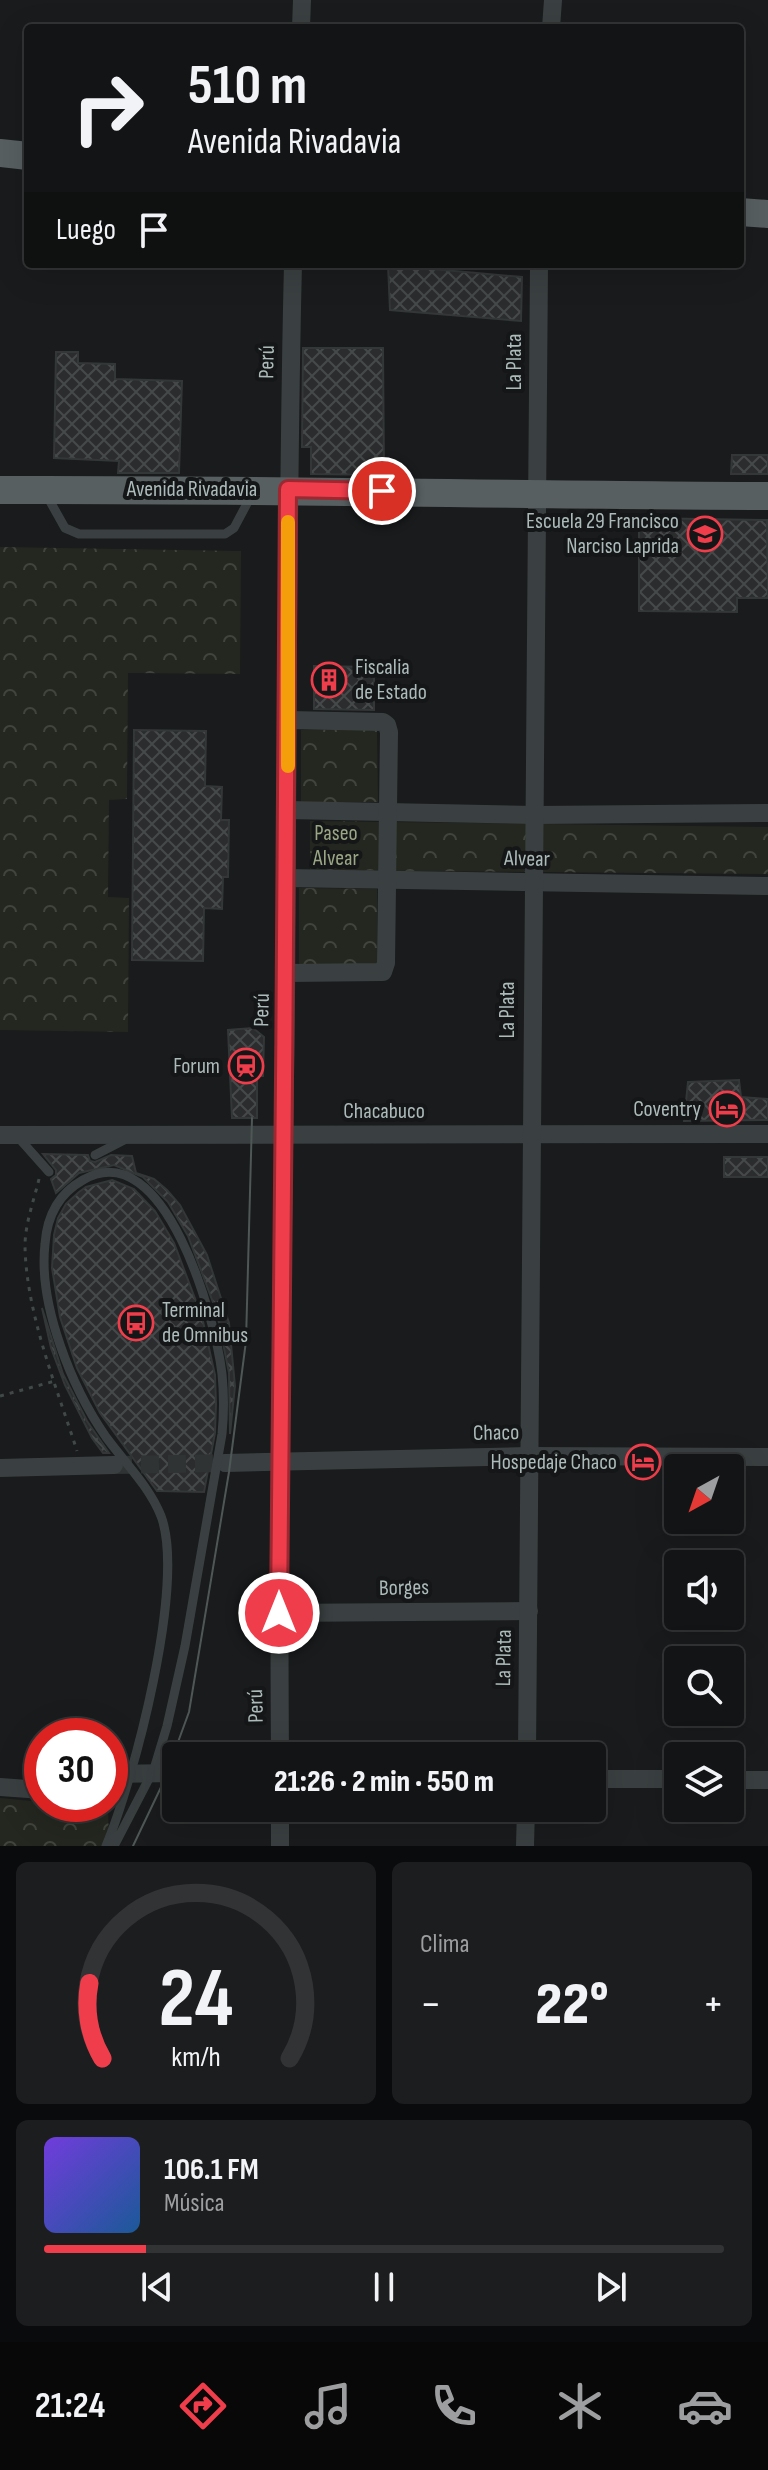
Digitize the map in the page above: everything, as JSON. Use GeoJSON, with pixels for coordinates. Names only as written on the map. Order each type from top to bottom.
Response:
{"type":"FeatureCollection","features":[{"type":"Feature","properties":{"kind":"main road"},"geometry":{"type":"LineString","coordinates":[[0,153],[24,156]]}},
{"type":"Feature","properties":{"kind":"main road"},"geometry":{"type":"LineString","coordinates":[[744,212],[768,214]]}},
{"type":"Feature","properties":{"kind":"main road","name":"Avenida Rivadavia"},"geometry":{"type":"LineString","coordinates":[[0,490],[288,489],[768,496]]}},
{"type":"Feature","properties":{"kind":"street"},"geometry":{"type":"LineString","coordinates":[[301,24],[302,0]]}},
{"type":"Feature","properties":{"kind":"street"},"geometry":{"type":"LineString","coordinates":[[551,24],[553,0]]}},
{"type":"Feature","properties":{"kind":"street","name":"Perú"},"geometry":{"type":"LineString","coordinates":[[280,1742],[279,1462],[293,268]]}},
{"type":"Feature","properties":{"kind":"street","name":"La Plata"},"geometry":{"type":"LineString","coordinates":[[527,1742],[539,268]]}},
{"type":"Feature","properties":{"kind":"street"},"geometry":{"type":"LineString","coordinates":[[286,973],[383,972],[386,963],[387,725],[383,722],[289,720]]}},
{"type":"Feature","properties":{"kind":"street","name":"Alvear"},"geometry":{"type":"LineString","coordinates":[[287,810],[535,815],[768,813]]}},
{"type":"Feature","properties":{"kind":"street","name":"Alvear"},"geometry":{"type":"LineString","coordinates":[[285,878],[768,886]]}},
{"type":"Feature","properties":{"kind":"street","name":"Chacabuco"},"geometry":{"type":"LineString","coordinates":[[8,1135],[768,1134]]}},
{"type":"Feature","properties":{"kind":"street","name":"Chaco"},"geometry":{"type":"LineString","coordinates":[[225,1463],[528,1456],[768,1457]]}},
{"type":"Feature","properties":{"kind":"street"},"geometry":{"type":"LineString","coordinates":[[0,1468],[114,1465]]}},
{"type":"Feature","properties":{"kind":"street","name":"Borges"},"geometry":{"type":"LineString","coordinates":[[279,1613],[529,1611]]}},
{"type":"Feature","properties":{"kind":"street"},"geometry":{"type":"LineString","coordinates":[[128,1774],[162,1773]]}},
{"type":"Feature","properties":{"kind":"street"},"geometry":{"type":"LineString","coordinates":[[606,1779],[664,1779]]}},
{"type":"Feature","properties":{"kind":"street"},"geometry":{"type":"LineString","coordinates":[[744,1780],[768,1780]]}},
{"type":"Feature","properties":{"kind":"street"},"geometry":{"type":"LineString","coordinates":[[0,1787],[24,1789]]}},
{"type":"Feature","properties":{"kind":"street"},"geometry":{"type":"LineString","coordinates":[[280,1822],[280,1846]]}},
{"type":"Feature","properties":{"kind":"street"},"geometry":{"type":"LineString","coordinates":[[525,1846],[526,1822]]}},
{"type":"Feature","properties":{"kind":"lane"},"geometry":{"type":"LineString","coordinates":[[43,489],[65,528],[79,534],[225,534],[234,528],[255,489]]}},
{"type":"Feature","properties":{"kind":"lane"},"geometry":{"type":"LineString","coordinates":[[8,1135],[49,1172]]}},
{"type":"Feature","properties":{"kind":"lane"},"geometry":{"type":"LineString","coordinates":[[95,1155],[133,1136]]}},
{"type":"Feature","properties":{"kind":"lane"},"geometry":{"type":"LineString","coordinates":[[106,1846],[135,1759],[160,1639],[169,1552],[167,1534],[150,1495],[108,1440],[80,1394],[58,1336],[48,1296],[44,1261],[53,1208],[64,1193],[94,1174],[120,1174],[145,1186],[182,1239],[211,1322],[222,1371],[224,1404],[222,1434],[185,1646],[167,1726],[154,1769],[114,1846]]}},
{"type":"Feature","properties":{"kind":"path"},"geometry":{"type":"LineString","coordinates":[[0,1396],[55,1381]]}},
{"type":"Feature","properties":{"kind":"green space"},"geometry":{"type":"Polygon","coordinates":[[[0,547],[241,551],[240,674],[128,673],[127,799],[109,800],[108,897],[129,898],[128,1032],[0,1030],[0,547]]]}},
{"type":"Feature","properties":{"kind":"green space"},"geometry":{"type":"Polygon","coordinates":[[[377,729],[378,802],[301,802],[301,730],[377,729]]]}},
{"type":"Feature","properties":{"kind":"green space","name":"Paseo Alvear"},"geometry":{"type":"Polygon","coordinates":[[[310,821],[768,827],[768,874],[310,870],[310,821]]]}},
{"type":"Feature","properties":{"kind":"green space"},"geometry":{"type":"Polygon","coordinates":[[[299,888],[377,889],[377,965],[299,965],[299,888]]]}},
{"type":"Feature","properties":{"kind":"green space"},"geometry":{"type":"Polygon","coordinates":[[[0,1798],[24,1800],[24,1822],[108,1822],[109,1846],[0,1846],[0,1798]]]}},
{"type":"Feature","properties":{"kind":"building"},"geometry":{"type":"Polygon","coordinates":[[[388,268],[522,277],[521,321],[390,310],[388,268]]]}},
{"type":"Feature","properties":{"kind":"building"},"geometry":{"type":"Polygon","coordinates":[[[303,348],[383,348],[384,475],[311,474],[311,447],[302,447],[303,348]]]}},
{"type":"Feature","properties":{"kind":"building"},"geometry":{"type":"Polygon","coordinates":[[[56,352],[78,352],[78,363],[115,364],[115,379],[182,381],[179,473],[118,473],[119,461],[54,458],[56,352]]]}},
{"type":"Feature","properties":{"kind":"building"},"geometry":{"type":"Polygon","coordinates":[[[732,455],[768,455],[768,474],[731,474],[732,455]]]}},
{"type":"Feature","properties":{"kind":"building"},"geometry":{"type":"Polygon","coordinates":[[[639,518],[767,520],[768,598],[737,598],[737,612],[639,611],[639,518]]]}},
{"type":"Feature","properties":{"kind":"building","name":"Fiscalia de Estado"},"geometry":{"type":"Polygon","coordinates":[[[314,666],[374,667],[374,710],[314,709],[314,666]]]}},
{"type":"Feature","properties":{"kind":"building"},"geometry":{"type":"Polygon","coordinates":[[[134,730],[206,731],[205,786],[222,787],[221,820],[229,820],[228,877],[223,877],[222,909],[204,908],[203,961],[132,960],[134,730]]]}},
{"type":"Feature","properties":{"kind":"building","name":"Forum"},"geometry":{"type":"Polygon","coordinates":[[[253,1028],[264,1037],[263,1076],[257,1076],[257,1118],[232,1118],[228,1030],[253,1028]]]}},
{"type":"Feature","properties":{"kind":"building","name":"Coventry"},"geometry":{"type":"Polygon","coordinates":[[[739,1080],[741,1097],[768,1099],[768,1120],[684,1121],[688,1082],[739,1080]]]}},
{"type":"Feature","properties":{"kind":"building"},"geometry":{"type":"Polygon","coordinates":[[[43,1154],[88,1155],[90,1161],[95,1162],[111,1155],[132,1156],[136,1173],[154,1179],[180,1205],[207,1255],[229,1323],[235,1386],[230,1434],[229,1373],[217,1313],[188,1236],[168,1202],[143,1177],[114,1165],[79,1173],[56,1193],[51,1179],[56,1175],[56,1170],[43,1154]]]}},
{"type":"Feature","properties":{"kind":"building"},"geometry":{"type":"Polygon","coordinates":[[[724,1157],[768,1157],[768,1177],[724,1177],[724,1157]]]}},
{"type":"Feature","properties":{"kind":"building"},"geometry":{"type":"Polygon","coordinates":[[[112,1180],[134,1189],[155,1211],[174,1243],[202,1317],[215,1375],[216,1404],[215,1433],[204,1492],[157,1491],[100,1413],[77,1368],[60,1317],[52,1268],[58,1218],[66,1204],[86,1187],[112,1180]]]}},
{"type":"Feature","properties":{"kind":"building"},"geometry":{"type":"Polygon","coordinates":[[[42,1308],[63,1374],[87,1421],[109,1453],[103,1453],[92,1438],[65,1385],[51,1348],[42,1308]]]}},
{"type":"Feature","properties":{"kind":"tunnel"},"geometry":{"type":"LineString","coordinates":[[114,1465],[225,1463]]}},
{"type":"Feature","properties":{"kind":"tram line"},"geometry":{"type":"LineString","coordinates":[[133,1846],[163,1783],[189,1712],[229,1472],[246,1341],[252,1118]]}},
{"type":"Feature","properties":{"kind":"slow traffic"},"geometry":{"type":"LineString","coordinates":[[288,522],[288,766]]}},
{"type":"Feature","properties":{"kind":"place","name":"Escuela 29 Francisco Narciso Laprida"},"geometry":{"type":"Point","coordinates":[705,534]}},
{"type":"Feature","properties":{"kind":"place","name":"Fiscalia de Estado"},"geometry":{"type":"Point","coordinates":[329,680]}},
{"type":"Feature","properties":{"kind":"place","name":"Forum"},"geometry":{"type":"Point","coordinates":[246,1066]}},
{"type":"Feature","properties":{"kind":"place","name":"Coventry"},"geometry":{"type":"Point","coordinates":[727,1109]}},
{"type":"Feature","properties":{"kind":"place","name":"Terminal de Omnibus"},"geometry":{"type":"Point","coordinates":[136,1323]}},
{"type":"Feature","properties":{"kind":"place","name":"Hospedaje Chaco"},"geometry":{"type":"Point","coordinates":[643,1462]}},
{"type":"Feature","properties":{"kind":"route"},"geometry":{"type":"LineString","coordinates":[[279,1613],[289,720],[288,489],[382,491]]}}]}
